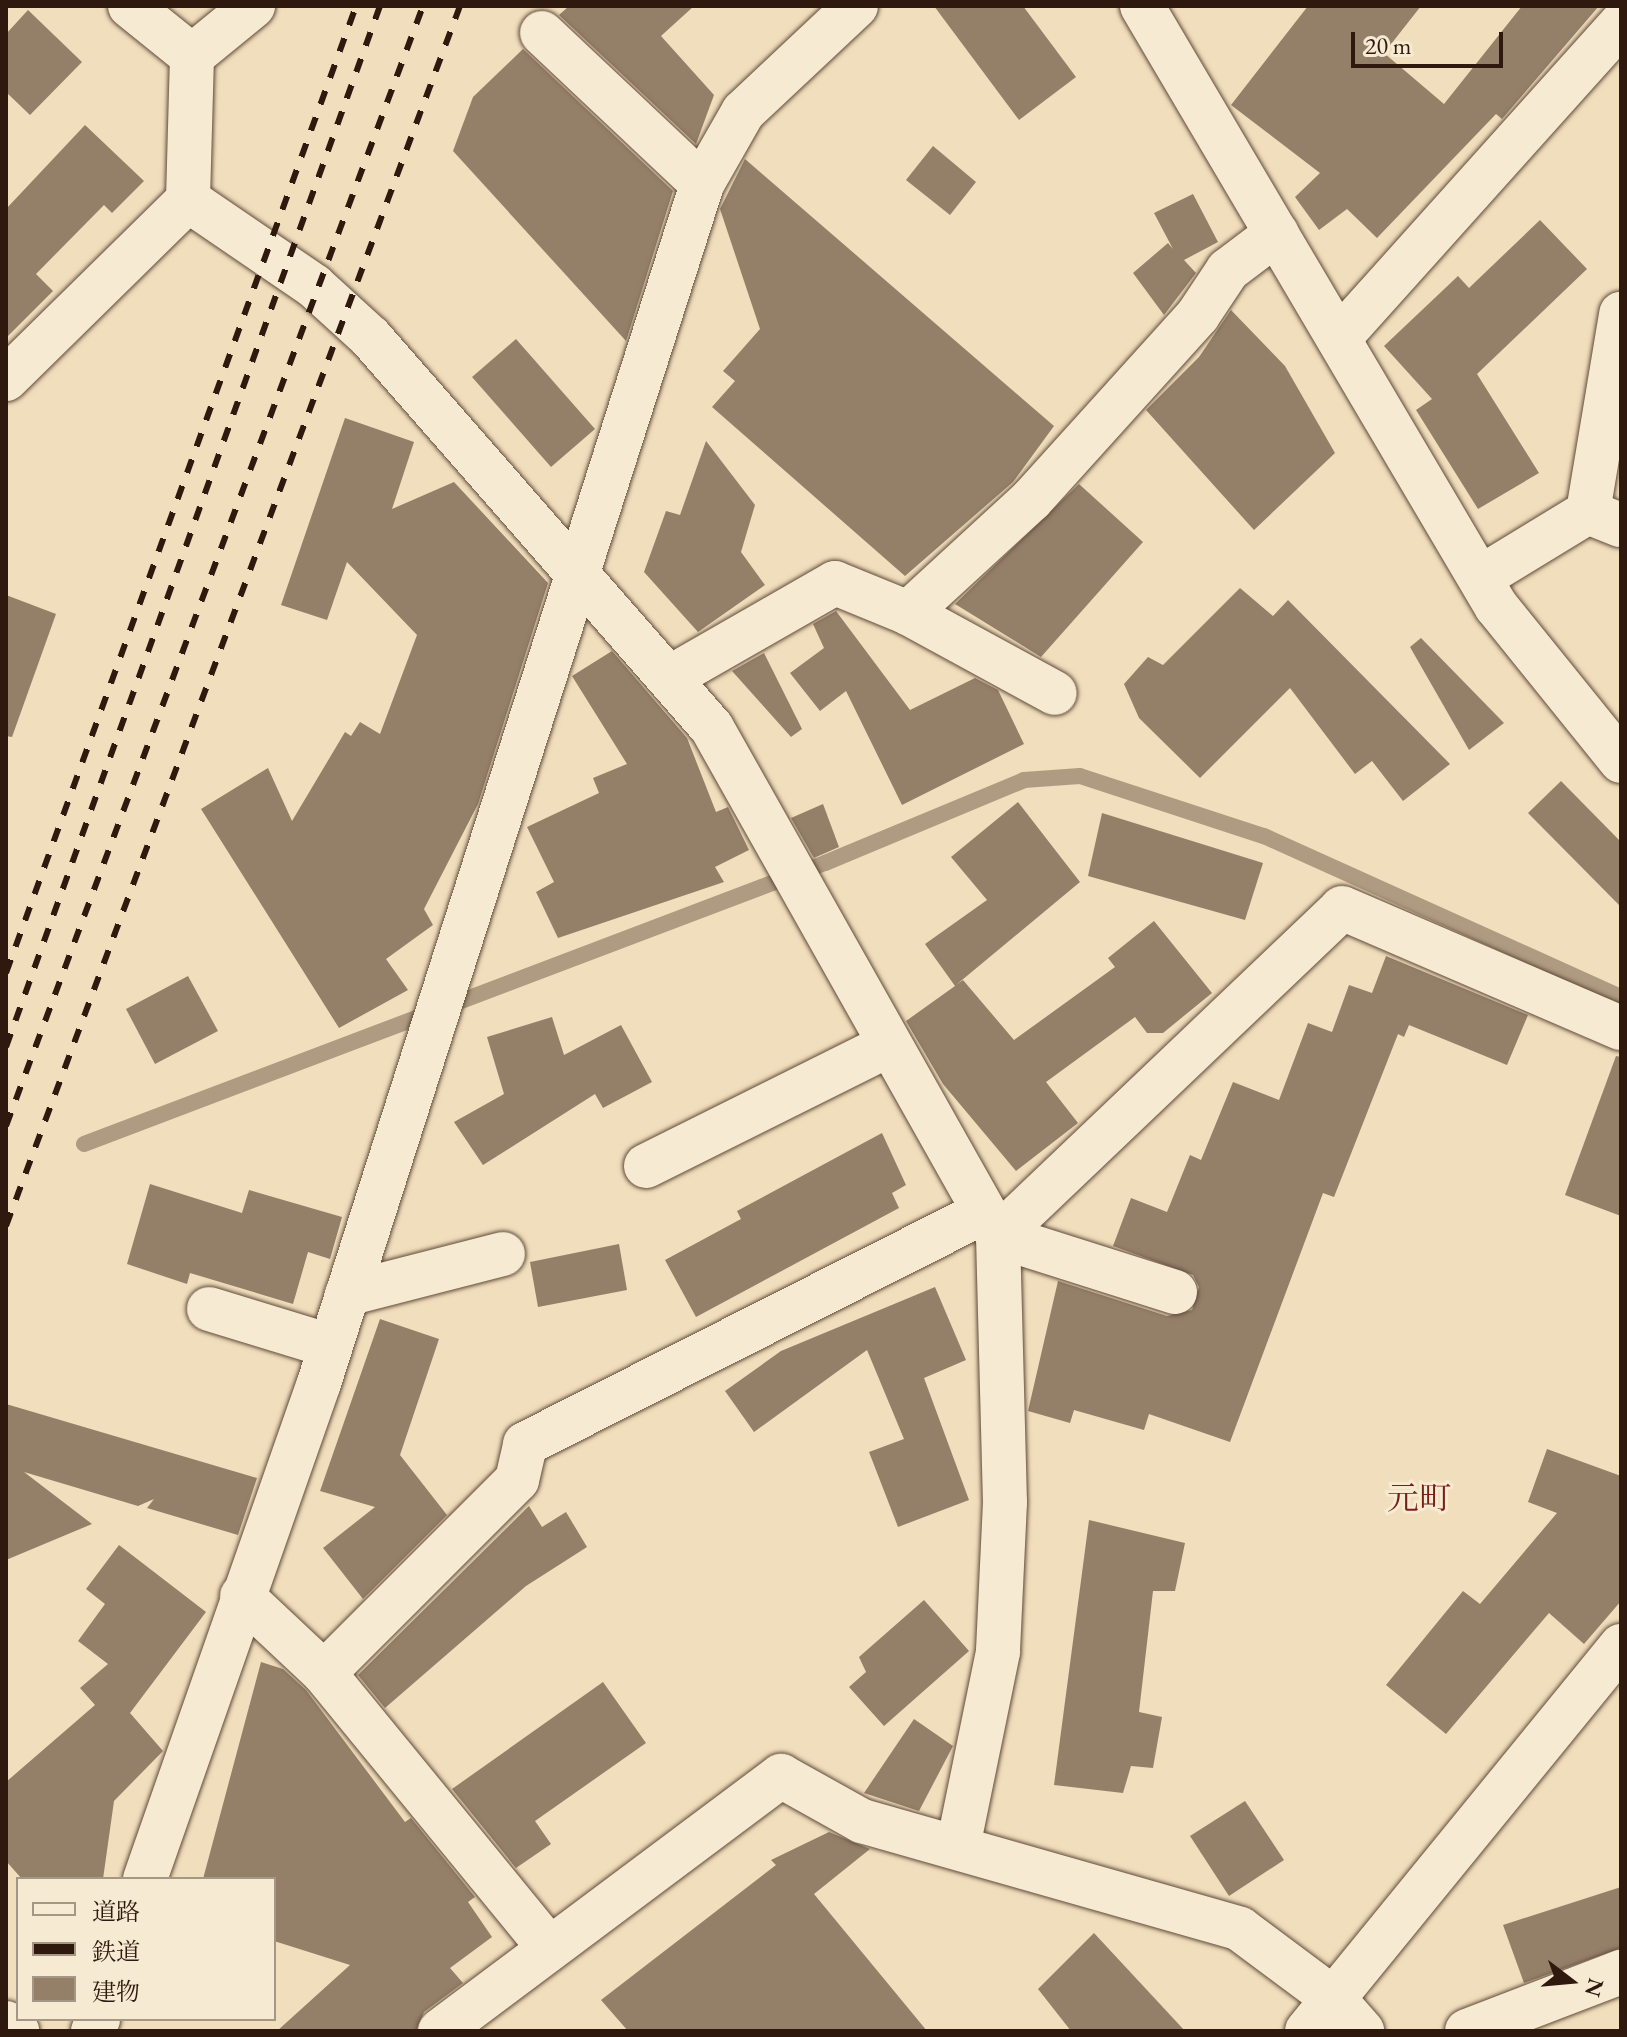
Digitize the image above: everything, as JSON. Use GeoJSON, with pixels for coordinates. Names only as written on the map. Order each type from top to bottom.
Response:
{"type":"FeatureCollection","features":[{"type":"Feature","properties":{"kind":"street"},"geometry":{"type":"LineString","coordinates":[[130,6],[192,56]]}},
{"type":"Feature","properties":{"kind":"street"},"geometry":{"type":"LineString","coordinates":[[6,379],[188,200],[192,56],[253,6]]}},
{"type":"Feature","properties":{"kind":"street"},"geometry":{"type":"LineString","coordinates":[[146,1877],[330,1346],[702,184],[743,112],[856,6]]}},
{"type":"Feature","properties":{"kind":"street"},"geometry":{"type":"LineString","coordinates":[[1142,6],[1271,237],[1340,337],[1483,576],[1496,606],[1621,761]]}},
{"type":"Feature","properties":{"kind":"street"},"geometry":{"type":"LineString","coordinates":[[1340,337],[1621,24]]}},
{"type":"Feature","properties":{"kind":"street"},"geometry":{"type":"LineString","coordinates":[[542,33],[702,184]]}},
{"type":"Feature","properties":{"kind":"street"},"geometry":{"type":"LineString","coordinates":[[188,200],[314,286],[370,337],[712,728],[885,1047],[990,1224],[1005,1502],[998,1652],[958,1847]]}},
{"type":"Feature","properties":{"kind":"street"},"geometry":{"type":"LineString","coordinates":[[908,613],[1031,500],[1198,315],[1228,270],[1271,237]]}},
{"type":"Feature","properties":{"kind":"street"},"geometry":{"type":"LineString","coordinates":[[1483,576],[1605,519],[1621,314]]}},
{"type":"Feature","properties":{"kind":"street"},"geometry":{"type":"LineString","coordinates":[[669,678],[835,583],[908,613],[1055,693]]}},
{"type":"Feature","properties":{"kind":"street"},"geometry":{"type":"LineString","coordinates":[[324,1673],[517,1480],[525,1444],[990,1224],[1342,908],[1621,1028]]}},
{"type":"Feature","properties":{"kind":"street"},"geometry":{"type":"LineString","coordinates":[[646,1166],[885,1047]]}},
{"type":"Feature","properties":{"kind":"street"},"geometry":{"type":"LineString","coordinates":[[990,1224],[1175,1292]]}},
{"type":"Feature","properties":{"kind":"street"},"geometry":{"type":"LineString","coordinates":[[347,1294],[503,1254]]}},
{"type":"Feature","properties":{"kind":"street"},"geometry":{"type":"LineString","coordinates":[[209,1309],[330,1346]]}},
{"type":"Feature","properties":{"kind":"street"},"geometry":{"type":"LineString","coordinates":[[242,1596],[324,1673],[547,1945]]}},
{"type":"Feature","properties":{"kind":"street"},"geometry":{"type":"LineString","coordinates":[[440,2031],[547,1945],[781,1776],[862,1821],[1240,1929],[1334,2020],[1621,1646]]}},
{"type":"Feature","properties":{"kind":"street"},"geometry":{"type":"LineString","coordinates":[[1467,2031],[1621,1972]]}},
{"type":"Feature","properties":{"kind":"street"},"geometry":{"type":"LineString","coordinates":[[6,2023],[17,2031]]}},
{"type":"Feature","properties":{"kind":"building"},"geometry":{"type":"Polygon","coordinates":[[[569,6],[694,6],[661,36],[714,95],[696,144],[559,15],[569,6]]]}},
{"type":"Feature","properties":{"kind":"building"},"geometry":{"type":"Polygon","coordinates":[[[934,6],[1023,6],[1076,77],[1019,120],[934,6]]]}},
{"type":"Feature","properties":{"kind":"building"},"geometry":{"type":"Polygon","coordinates":[[[1308,6],[1421,6],[1384,53],[1444,104],[1522,6],[1599,6],[1502,119],[1496,114],[1377,238],[1347,209],[1319,230],[1295,197],[1320,173],[1231,105],[1308,6]]]}},
{"type":"Feature","properties":{"kind":"building"},"geometry":{"type":"Polygon","coordinates":[[[28,10],[82,62],[30,115],[6,92],[6,34],[28,10]]]}},
{"type":"Feature","properties":{"kind":"building"},"geometry":{"type":"Polygon","coordinates":[[[523,49],[673,191],[626,341],[453,151],[473,97],[523,49]]]}},
{"type":"Feature","properties":{"kind":"building"},"geometry":{"type":"Polygon","coordinates":[[[85,125],[144,181],[112,213],[104,205],[36,274],[53,291],[6,338],[6,209],[85,125]]]}},
{"type":"Feature","properties":{"kind":"building"},"geometry":{"type":"Polygon","coordinates":[[[933,146],[976,182],[950,215],[906,180],[933,146]]]}},
{"type":"Feature","properties":{"kind":"building"},"geometry":{"type":"Polygon","coordinates":[[[745,159],[1054,426],[1013,482],[905,576],[712,407],[735,381],[723,371],[760,329],[720,209],[745,159]]]}},
{"type":"Feature","properties":{"kind":"building"},"geometry":{"type":"Polygon","coordinates":[[[1193,194],[1218,242],[1184,260],[1196,273],[1164,315],[1133,273],[1168,243],[1173,249],[1154,213],[1193,194]]]}},
{"type":"Feature","properties":{"kind":"building"},"geometry":{"type":"Polygon","coordinates":[[[1540,220],[1587,269],[1477,374],[1539,473],[1478,509],[1416,410],[1432,399],[1384,346],[1458,276],[1469,288],[1540,220]]]}},
{"type":"Feature","properties":{"kind":"building"},"geometry":{"type":"Polygon","coordinates":[[[1231,310],[1285,366],[1335,453],[1254,530],[1146,410],[1199,357],[1231,310]]]}},
{"type":"Feature","properties":{"kind":"building"},"geometry":{"type":"Polygon","coordinates":[[[516,339],[595,429],[551,467],[472,377],[516,339]]]}},
{"type":"Feature","properties":{"kind":"building"},"geometry":{"type":"Polygon","coordinates":[[[345,418],[414,442],[392,509],[454,482],[548,583],[478,804],[424,909],[433,925],[386,959],[408,990],[339,1028],[201,809],[268,768],[292,821],[345,732],[351,736],[360,722],[380,734],[417,635],[347,562],[327,620],[281,605],[345,418]]]}},
{"type":"Feature","properties":{"kind":"building"},"geometry":{"type":"Polygon","coordinates":[[[706,441],[755,505],[741,552],[765,585],[698,632],[644,572],[666,511],[680,515],[706,441]]]}},
{"type":"Feature","properties":{"kind":"building"},"geometry":{"type":"Polygon","coordinates":[[[1079,484],[1143,542],[1041,657],[955,604],[1079,484]]]}},
{"type":"Feature","properties":{"kind":"building"},"geometry":{"type":"Polygon","coordinates":[[[1240,588],[1273,616],[1288,600],[1450,764],[1403,801],[1372,761],[1355,774],[1290,688],[1200,778],[1139,718],[1124,684],[1148,657],[1163,665],[1240,588]]]}},
{"type":"Feature","properties":{"kind":"building"},"geometry":{"type":"Polygon","coordinates":[[[6,595],[56,614],[12,737],[6,736],[6,595]]]}},
{"type":"Feature","properties":{"kind":"building"},"geometry":{"type":"Polygon","coordinates":[[[836,611],[910,710],[975,678],[998,690],[1024,744],[902,805],[846,691],[820,711],[790,673],[824,648],[813,624],[836,611]]]}},
{"type":"Feature","properties":{"kind":"building"},"geometry":{"type":"Polygon","coordinates":[[[1421,638],[1504,723],[1469,750],[1410,647],[1421,638]]]}},
{"type":"Feature","properties":{"kind":"building"},"geometry":{"type":"Polygon","coordinates":[[[612,651],[687,738],[716,812],[728,807],[749,850],[715,867],[724,882],[558,938],[536,892],[554,882],[527,827],[599,793],[593,778],[627,764],[572,676],[612,651]]]}},
{"type":"Feature","properties":{"kind":"building"},"geometry":{"type":"Polygon","coordinates":[[[764,653],[802,729],[791,737],[732,671],[764,653]]]}},
{"type":"Feature","properties":{"kind":"building"},"geometry":{"type":"Polygon","coordinates":[[[1561,781],[1621,842],[1621,907],[1528,813],[1561,781]]]}},
{"type":"Feature","properties":{"kind":"building"},"geometry":{"type":"Polygon","coordinates":[[[1018,802],[1080,882],[956,985],[963,980],[1014,1040],[1115,967],[1108,958],[1154,921],[1212,993],[1163,1033],[1147,1033],[1135,1017],[1046,1082],[1078,1123],[1016,1171],[943,1084],[906,1021],[955,986],[925,944],[987,900],[951,857],[1018,802]]]}},
{"type":"Feature","properties":{"kind":"building"},"geometry":{"type":"Polygon","coordinates":[[[823,804],[839,847],[814,858],[791,818],[823,804]]]}},
{"type":"Feature","properties":{"kind":"building"},"geometry":{"type":"Polygon","coordinates":[[[1102,813],[1263,863],[1245,920],[1088,876],[1102,813]]]}},
{"type":"Feature","properties":{"kind":"building"},"geometry":{"type":"Polygon","coordinates":[[[1386,956],[1528,1015],[1507,1065],[1409,1025],[1404,1037],[1398,1034],[1334,1197],[1323,1193],[1230,1442],[1149,1414],[1144,1430],[1074,1410],[1070,1423],[1028,1411],[1058,1281],[1167,1316],[1192,1310],[1199,1287],[1193,1275],[1113,1246],[1131,1198],[1167,1212],[1190,1155],[1201,1160],[1233,1082],[1279,1100],[1308,1023],[1332,1032],[1349,985],[1372,993],[1386,956]]]}},
{"type":"Feature","properties":{"kind":"building"},"geometry":{"type":"Polygon","coordinates":[[[188,976],[218,1031],[155,1064],[126,1009],[188,976]]]}},
{"type":"Feature","properties":{"kind":"building"},"geometry":{"type":"Polygon","coordinates":[[[552,1017],[564,1055],[621,1025],[652,1082],[603,1108],[595,1094],[483,1165],[454,1122],[504,1094],[487,1037],[552,1017]]]}},
{"type":"Feature","properties":{"kind":"building"},"geometry":{"type":"Polygon","coordinates":[[[1616,1056],[1621,1057],[1621,1216],[1565,1195],[1616,1056]]]}},
{"type":"Feature","properties":{"kind":"building"},"geometry":{"type":"Polygon","coordinates":[[[882,1133],[906,1185],[892,1193],[899,1208],[696,1317],[665,1260],[741,1219],[737,1211],[882,1133]]]}},
{"type":"Feature","properties":{"kind":"building"},"geometry":{"type":"Polygon","coordinates":[[[150,1184],[242,1213],[249,1190],[342,1217],[330,1259],[308,1252],[293,1304],[190,1273],[187,1284],[127,1264],[150,1184]]]}},
{"type":"Feature","properties":{"kind":"building"},"geometry":{"type":"Polygon","coordinates":[[[619,1244],[627,1290],[538,1307],[530,1262],[619,1244]]]}},
{"type":"Feature","properties":{"kind":"building"},"geometry":{"type":"Polygon","coordinates":[[[935,1287],[966,1360],[924,1378],[969,1500],[898,1527],[869,1452],[904,1439],[867,1350],[754,1432],[725,1391],[781,1351],[935,1287]]]}},
{"type":"Feature","properties":{"kind":"building"},"geometry":{"type":"Polygon","coordinates":[[[380,1319],[439,1339],[400,1455],[447,1515],[363,1599],[323,1548],[375,1507],[320,1491],[380,1319]]]}},
{"type":"Feature","properties":{"kind":"building"},"geometry":{"type":"Polygon","coordinates":[[[6,1404],[257,1478],[238,1535],[147,1508],[154,1499],[138,1506],[24,1472],[92,1524],[6,1560],[6,1404]]]}},
{"type":"Feature","properties":{"kind":"building"},"geometry":{"type":"Polygon","coordinates":[[[1547,1449],[1621,1476],[1621,1601],[1584,1644],[1549,1613],[1446,1734],[1386,1685],[1463,1591],[1480,1604],[1557,1513],[1528,1502],[1547,1449]]]}},
{"type":"Feature","properties":{"kind":"building"},"geometry":{"type":"Polygon","coordinates":[[[529,1506],[542,1527],[566,1512],[587,1547],[526,1586],[385,1708],[358,1675],[529,1506]]]}},
{"type":"Feature","properties":{"kind":"building"},"geometry":{"type":"Polygon","coordinates":[[[1089,1520],[1185,1543],[1175,1591],[1153,1591],[1139,1712],[1162,1717],[1153,1768],[1131,1766],[1123,1793],[1054,1785],[1089,1520]]]}},
{"type":"Feature","properties":{"kind":"building"},"geometry":{"type":"Polygon","coordinates":[[[119,1545],[206,1612],[130,1713],[163,1751],[114,1801],[103,1877],[20,1877],[6,1861],[6,1782],[95,1705],[80,1688],[108,1664],[78,1641],[105,1604],[86,1589],[119,1545]]]}},
{"type":"Feature","properties":{"kind":"building"},"geometry":{"type":"Polygon","coordinates":[[[924,1600],[969,1651],[884,1726],[849,1687],[866,1672],[859,1657],[924,1600]]]}},
{"type":"Feature","properties":{"kind":"building"},"geometry":{"type":"Polygon","coordinates":[[[261,1662],[283,1669],[306,1690],[405,1822],[411,1818],[475,1897],[468,1902],[492,1937],[450,1968],[463,1983],[424,2012],[416,2031],[277,2031],[350,1965],[276,1942],[276,1877],[204,1877],[261,1662]]]}},
{"type":"Feature","properties":{"kind":"building"},"geometry":{"type":"Polygon","coordinates":[[[603,1682],[646,1743],[535,1821],[551,1844],[516,1868],[452,1789],[603,1682]]]}},
{"type":"Feature","properties":{"kind":"building"},"geometry":{"type":"Polygon","coordinates":[[[914,1719],[953,1746],[919,1811],[864,1793],[914,1719]]]}},
{"type":"Feature","properties":{"kind":"building"},"geometry":{"type":"Polygon","coordinates":[[[1245,1801],[1284,1860],[1229,1896],[1190,1836],[1245,1801]]]}},
{"type":"Feature","properties":{"kind":"building"},"geometry":{"type":"Polygon","coordinates":[[[829,1832],[870,1849],[814,1894],[927,2031],[628,2031],[601,2000],[776,1865],[771,1860],[829,1832]]]}},
{"type":"Feature","properties":{"kind":"building"},"geometry":{"type":"Polygon","coordinates":[[[1621,1887],[1621,1948],[1524,1983],[1503,1925],[1621,1887]]]}},
{"type":"Feature","properties":{"kind":"building"},"geometry":{"type":"Polygon","coordinates":[[[1094,1933],[1185,2031],[1071,2031],[1038,1989],[1094,1933]]]}},
{"type":"Feature","properties":{"kind":"waterway"},"geometry":{"type":"LineString","coordinates":[[84,1144],[825,863],[1024,780],[1080,776],[1264,836],[1621,997]]}},
{"type":"Feature","properties":{"kind":"railway"},"geometry":{"type":"LineString","coordinates":[[6,973],[356,6]]}},
{"type":"Feature","properties":{"kind":"railway"},"geometry":{"type":"LineString","coordinates":[[6,1047],[380,6]]}},
{"type":"Feature","properties":{"kind":"railway"},"geometry":{"type":"LineString","coordinates":[[6,1126],[423,6]]}},
{"type":"Feature","properties":{"kind":"railway"},"geometry":{"type":"LineString","coordinates":[[6,1226],[460,6]]}},
{"type":"Feature","properties":{"kind":"district","name":"元町"},"geometry":{"type":"Point","coordinates":[1419,1498]}}]}
